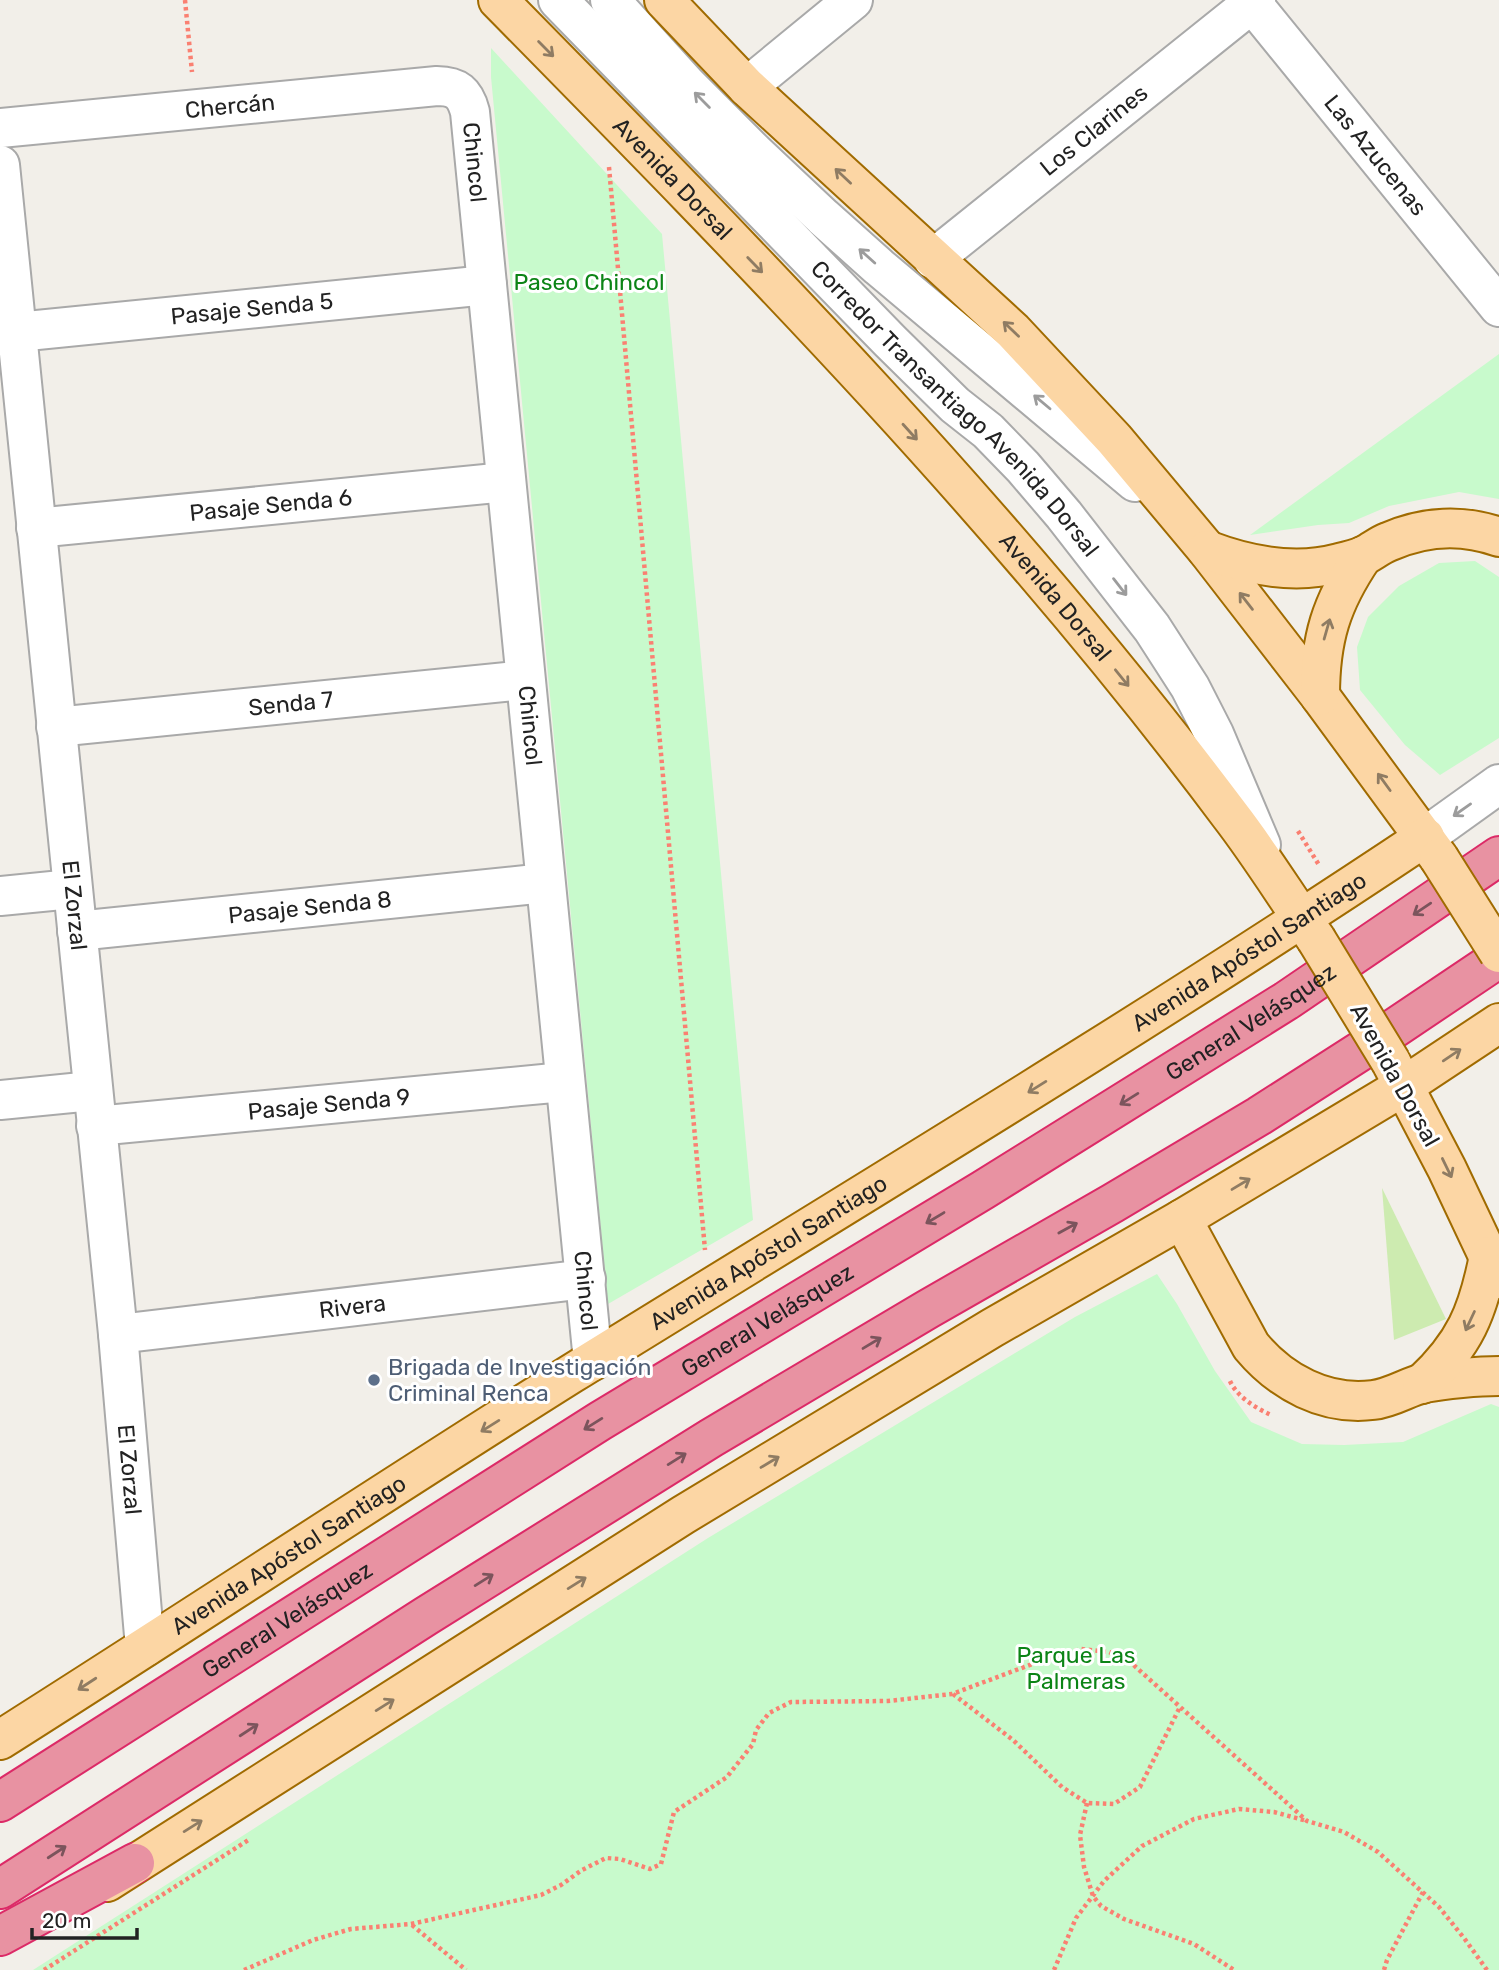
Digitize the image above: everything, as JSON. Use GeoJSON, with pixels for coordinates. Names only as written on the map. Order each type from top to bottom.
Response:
{"type":"FeatureCollection","features":[{"type":"Feature","properties":{"kind":"highway","name":"General Velásquez"},"geometry":{"type":"LineString","coordinates":[[0,1802],[600,1420],[983,1190],[1286,1001],[1499,856]]}},
{"type":"Feature","properties":{"kind":"highway"},"geometry":{"type":"LineString","coordinates":[[0,1889],[426,1616],[711,1438],[1247,1123],[1370,1045],[1499,956]]}},
{"type":"Feature","properties":{"kind":"highway"},"geometry":{"type":"LineString","coordinates":[[0,1936],[135,1863]]}},
{"type":"Feature","properties":{"kind":"main road","name":"Avenida Dorsal"},"geometry":{"type":"LineString","coordinates":[[498,0],[649,153],[857,372],[1072,616],[1152,714],[1230,814],[1309,929],[1398,1074],[1494,1267]]}},
{"type":"Feature","properties":{"kind":"main road"},"geometry":{"type":"LineString","coordinates":[[664,0],[747,87],[1013,331],[1121,447],[1197,538],[1320,696],[1432,848],[1499,956]]}},
{"type":"Feature","properties":{"kind":"main road"},"geometry":{"type":"LineString","coordinates":[[1197,538],[1243,562],[1309,569],[1363,556],[1387,542],[1440,528],[1465,529],[1499,537]]}},
{"type":"Feature","properties":{"kind":"main road"},"geometry":{"type":"LineString","coordinates":[[1320,696],[1323,644],[1330,619],[1338,597],[1363,556]]}},
{"type":"Feature","properties":{"kind":"main road","name":"Avenida Apóstol Santiago"},"geometry":{"type":"LineString","coordinates":[[0,1740],[593,1361],[970,1129],[1309,929],[1432,848]]}},
{"type":"Feature","properties":{"kind":"main road"},"geometry":{"type":"LineString","coordinates":[[0,1954],[135,1863],[683,1515],[992,1328],[1182,1219],[1398,1074],[1499,1023]]}},
{"type":"Feature","properties":{"kind":"main road"},"geometry":{"type":"LineString","coordinates":[[1182,1219],[1251,1346],[1263,1361],[1300,1387],[1321,1396],[1373,1400],[1422,1384],[1499,1376]]}},
{"type":"Feature","properties":{"kind":"main road"},"geometry":{"type":"LineString","coordinates":[[1422,1384],[1465,1334],[1494,1267]]}},
{"type":"Feature","properties":{"kind":"street","name":"Corredor Transantiago Avenida Dorsal"},"geometry":{"type":"LineString","coordinates":[[558,0],[890,341],[955,404],[988,431],[1064,515],[1152,628],[1190,687],[1214,734],[1272,873]]}},
{"type":"Feature","properties":{"kind":"street","name":"Corredor Transantiago Avenida Dorsal"},"geometry":{"type":"LineString","coordinates":[[610,0],[687,85],[823,217],[1070,426],[1197,538]]}},
{"type":"Feature","properties":{"kind":"street"},"geometry":{"type":"LineString","coordinates":[[747,87],[853,0]]}},
{"type":"Feature","properties":{"kind":"street","name":"Los Clarines"},"geometry":{"type":"LineString","coordinates":[[933,259],[1254,1]]}},
{"type":"Feature","properties":{"kind":"street","name":"Las Azucenas"},"geometry":{"type":"LineString","coordinates":[[1254,1],[1499,307]]}},
{"type":"Feature","properties":{"kind":"street","name":"Chercán"},"geometry":{"type":"LineString","coordinates":[[0,128],[437,86],[449,86],[460,92]]}},
{"type":"Feature","properties":{"kind":"street","name":"Chincol"},"geometry":{"type":"LineString","coordinates":[[460,92],[467,101],[470,112],[593,1361]]}},
{"type":"Feature","properties":{"kind":"street","name":"El Zorzal"},"geometry":{"type":"LineString","coordinates":[[0,165],[118,1334],[145,1647]]}},
{"type":"Feature","properties":{"kind":"street","name":"Pasaje Senda 5"},"geometry":{"type":"LineString","coordinates":[[17,332],[487,285]]}},
{"type":"Feature","properties":{"kind":"street","name":"Pasaje Senda 6"},"geometry":{"type":"LineString","coordinates":[[36,528],[506,482]]}},
{"type":"Feature","properties":{"kind":"street","name":"Senda 7"},"geometry":{"type":"LineString","coordinates":[[56,727],[525,680]]}},
{"type":"Feature","properties":{"kind":"street","name":"Avenida Apóstol Santiago"},"geometry":{"type":"LineString","coordinates":[[1432,848],[1499,784]]}},
{"type":"Feature","properties":{"kind":"street","name":"Pasaje Senda 8"},"geometry":{"type":"LineString","coordinates":[[77,931],[545,883]]}},
{"type":"Feature","properties":{"kind":"street"},"geometry":{"type":"LineString","coordinates":[[0,896],[72,889]]}},
{"type":"Feature","properties":{"kind":"street","name":"Pasaje Senda 9"},"geometry":{"type":"LineString","coordinates":[[94,1108],[564,1082]]}},
{"type":"Feature","properties":{"kind":"street"},"geometry":{"type":"LineString","coordinates":[[0,1100],[94,1108]]}},
{"type":"Feature","properties":{"kind":"street","name":"Rivera"},"geometry":{"type":"LineString","coordinates":[[118,1334],[586,1279]]}},
{"type":"Feature","properties":{"kind":"path"},"geometry":{"type":"LineString","coordinates":[[185,0],[196,110]]}},
{"type":"Feature","properties":{"kind":"path"},"geometry":{"type":"LineString","coordinates":[[609,163],[708,1290]]}},
{"type":"Feature","properties":{"kind":"path"},"geometry":{"type":"LineString","coordinates":[[1228,1377],[1234,1389],[1247,1400],[1281,1420]]}},
{"type":"Feature","properties":{"kind":"path"},"geometry":{"type":"LineString","coordinates":[[244,1970],[313,1940],[351,1929],[411,1924],[541,1895],[606,1858],[650,1869],[661,1864],[674,1812],[727,1777],[753,1744],[756,1730],[769,1713],[791,1702],[888,1701],[952,1694],[1043,1660],[1081,1649],[1109,1652],[1128,1660],[1307,1821]]}},
{"type":"Feature","properties":{"kind":"path"},"geometry":{"type":"LineString","coordinates":[[952,1694],[1013,1740],[1062,1787],[1087,1803],[1115,1804],[1140,1787],[1180,1707]]}},
{"type":"Feature","properties":{"kind":"path"},"geometry":{"type":"LineString","coordinates":[[1087,1803],[1080,1835],[1084,1867],[1093,1896],[1101,1906],[1124,1919],[1194,1944],[1234,1970]]}},
{"type":"Feature","properties":{"kind":"path"},"geometry":{"type":"LineString","coordinates":[[1054,1970],[1076,1918],[1104,1881],[1142,1846],[1194,1819],[1239,1809],[1274,1812],[1344,1832],[1378,1852],[1439,1906],[1488,1970]]}},
{"type":"Feature","properties":{"kind":"path"},"geometry":{"type":"LineString","coordinates":[[44,1970],[259,1833]]}},
{"type":"Feature","properties":{"kind":"path"},"geometry":{"type":"LineString","coordinates":[[1384,1970],[1423,1892]]}},
{"type":"Feature","properties":{"kind":"path"},"geometry":{"type":"LineString","coordinates":[[411,1924],[466,1970]]}},
{"type":"Feature","properties":{"kind":"green space","name":"Paseo Chincol"},"geometry":{"type":"Polygon","coordinates":[[[491,48],[662,234],[753,1220],[608,1304],[491,77],[491,48]]]}},
{"type":"Feature","properties":{"kind":"green space"},"geometry":{"type":"Polygon","coordinates":[[[1499,354],[1499,499],[1459,492],[1389,506],[1349,523],[1250,535],[1499,354]]]}},
{"type":"Feature","properties":{"kind":"green space"},"geometry":{"type":"Polygon","coordinates":[[[1475,561],[1499,577],[1499,738],[1440,775],[1405,745],[1360,690],[1357,647],[1368,617],[1399,586],[1439,563],[1475,561]]]}},
{"type":"Feature","properties":{"kind":"green space"},"geometry":{"type":"Polygon","coordinates":[[[1382,1188],[1446,1319],[1394,1340],[1382,1188]]]}},
{"type":"Feature","properties":{"kind":"green space","name":"Parque Las Palmeras"},"geometry":{"type":"Polygon","coordinates":[[[1157,1274],[1215,1371],[1251,1422],[1302,1444],[1403,1442],[1491,1404],[1499,1407],[1499,1970],[33,1970],[708,1538],[1075,1317],[1157,1274]]]}},
{"type":"Feature","properties":{"kind":"place","name":"Brigada de Investigación Criminal Renca"},"geometry":{"type":"Point","coordinates":[374,1380]}}]}
